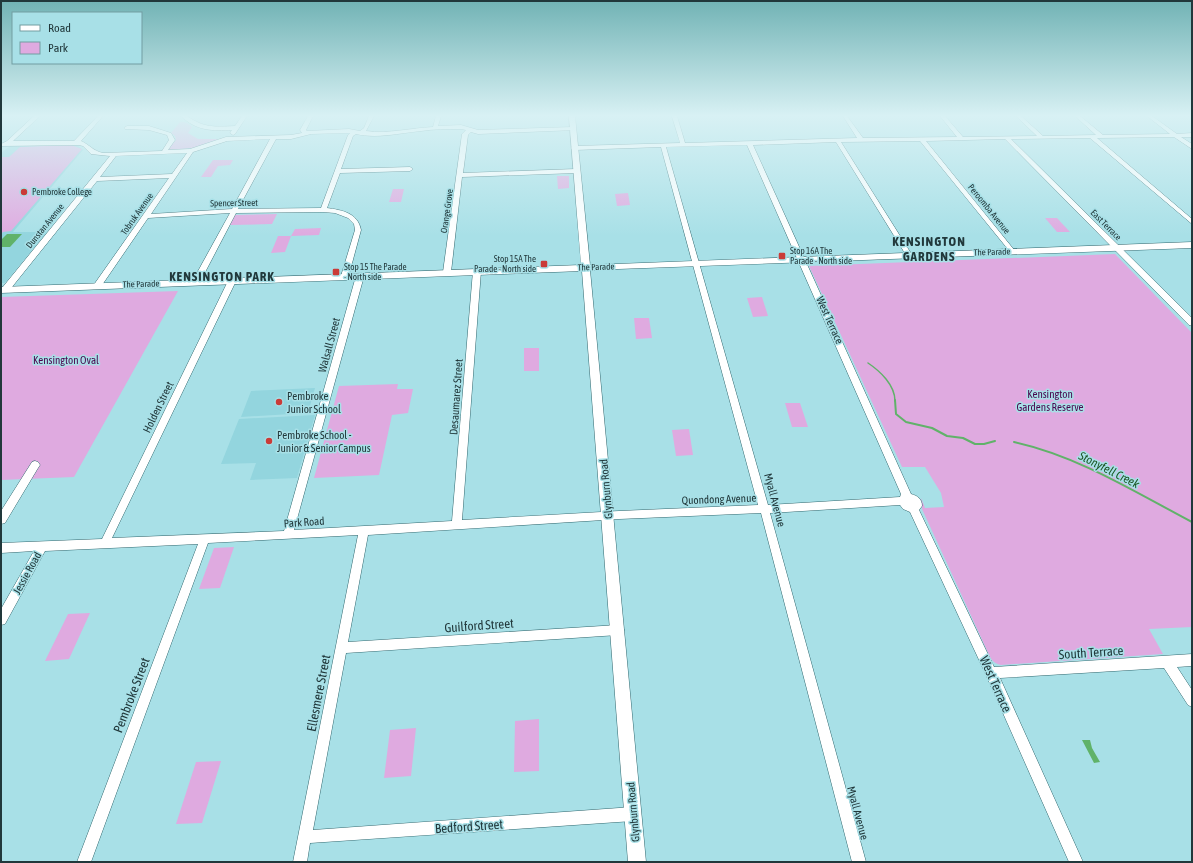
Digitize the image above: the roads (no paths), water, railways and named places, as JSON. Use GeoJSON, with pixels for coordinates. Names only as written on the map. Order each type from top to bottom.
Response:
{"type":"FeatureCollection","features":[{"type":"Feature","properties":{"kind":"main road","name":"Glynburn Road"},"geometry":{"type":"LineString","coordinates":[[575,156],[608,516],[637,862]]}},
{"type":"Feature","properties":{"kind":"main road","name":"The Parade"},"geometry":{"type":"LineString","coordinates":[[3,290],[1192,245]]}},
{"type":"Feature","properties":{"kind":"street","name":"Dunstan Avenue"},"geometry":{"type":"LineString","coordinates":[[3,290],[113,156]]}},
{"type":"Feature","properties":{"kind":"street","name":"Tobruk Avenue"},"geometry":{"type":"LineString","coordinates":[[96,286],[188,156]]}},
{"type":"Feature","properties":{"kind":"street"},"geometry":{"type":"LineString","coordinates":[[196,282],[264,156]]}},
{"type":"Feature","properties":{"kind":"street"},"geometry":{"type":"LineString","coordinates":[[323,210],[342,156]]}},
{"type":"Feature","properties":{"kind":"street","name":"Orange Grove"},"geometry":{"type":"LineString","coordinates":[[447,272],[463,156]]}},
{"type":"Feature","properties":{"kind":"street","name":"Myall Avenue"},"geometry":{"type":"LineString","coordinates":[[666,156],[765,509],[859,862]]}},
{"type":"Feature","properties":{"kind":"street","name":"West Terrace"},"geometry":{"type":"LineString","coordinates":[[756,156],[803,259],[908,507],[913,508],[991,673],[1076,862]]}},
{"type":"Feature","properties":{"kind":"street"},"geometry":{"type":"LineString","coordinates":[[848,156],[909,255]]}},
{"type":"Feature","properties":{"kind":"street","name":"Peroomba Avenue"},"geometry":{"type":"LineString","coordinates":[[935,156],[1013,252]]}},
{"type":"Feature","properties":{"kind":"street","name":"East Terrace"},"geometry":{"type":"LineString","coordinates":[[1025,156],[1192,323]]}},
{"type":"Feature","properties":{"kind":"street"},"geometry":{"type":"LineString","coordinates":[[1115,156],[1192,222]]}},
{"type":"Feature","properties":{"kind":"street"},"geometry":{"type":"LineString","coordinates":[[337,170],[410,168]]}},
{"type":"Feature","properties":{"kind":"street"},"geometry":{"type":"LineString","coordinates":[[461,175],[576,171]]}},
{"type":"Feature","properties":{"kind":"street"},"geometry":{"type":"LineString","coordinates":[[95,179],[174,176]]}},
{"type":"Feature","properties":{"kind":"street","name":"Spencer Street"},"geometry":{"type":"LineString","coordinates":[[146,216],[234,211],[323,210],[347,214],[354,218],[358,224],[358,230],[345,276]]}},
{"type":"Feature","properties":{"kind":"street","name":"Desaumarez Street"},"geometry":{"type":"LineString","coordinates":[[457,524],[477,271]]}},
{"type":"Feature","properties":{"kind":"street","name":"Walsall Street"},"geometry":{"type":"LineString","coordinates":[[288,535],[360,276]]}},
{"type":"Feature","properties":{"kind":"street","name":"Holden Street"},"geometry":{"type":"LineString","coordinates":[[105,543],[232,281]]}},
{"type":"Feature","properties":{"kind":"street"},"geometry":{"type":"LineString","coordinates":[[1,520],[35,465]]}},
{"type":"Feature","properties":{"kind":"street","name":"Quondong Avenue"},"geometry":{"type":"LineString","coordinates":[[608,516],[765,509],[905,499]]}},
{"type":"Feature","properties":{"kind":"street","name":"Park Road"},"geometry":{"type":"LineString","coordinates":[[1,548],[288,535],[608,516]]}},
{"type":"Feature","properties":{"kind":"street","name":"Ellesmere Street"},"geometry":{"type":"LineString","coordinates":[[300,862],[364,530]]}},
{"type":"Feature","properties":{"kind":"street","name":"Pembroke Street"},"geometry":{"type":"LineString","coordinates":[[84,862],[206,538]]}},
{"type":"Feature","properties":{"kind":"street","name":"Jessie Road"},"geometry":{"type":"LineString","coordinates":[[1,620],[42,546]]}},
{"type":"Feature","properties":{"kind":"street","name":"Guilford Street"},"geometry":{"type":"LineString","coordinates":[[341,648],[618,630]]}},
{"type":"Feature","properties":{"kind":"street","name":"South Terrace"},"geometry":{"type":"LineString","coordinates":[[991,673],[1192,660]]}},
{"type":"Feature","properties":{"kind":"street"},"geometry":{"type":"LineString","coordinates":[[1166,661],[1192,702]]}},
{"type":"Feature","properties":{"kind":"street","name":"Bedford Street"},"geometry":{"type":"LineString","coordinates":[[305,837],[634,814]]}},
{"type":"Feature","properties":{"kind":"waterway","name":"Stonyfell Creek"},"geometry":{"type":"LineString","coordinates":[[868,363],[882,374],[890,384],[895,401]]}},
{"type":"Feature","properties":{"kind":"waterway","name":"Stonyfell Creek"},"geometry":{"type":"LineString","coordinates":[[895,400],[896,414],[906,422],[932,428],[947,436],[963,438],[975,444],[984,444],[995,441]]}},
{"type":"Feature","properties":{"kind":"waterway","name":"Stonyfell Creek"},"geometry":{"type":"LineString","coordinates":[[1014,442],[1061,456],[1106,476],[1192,522]]}},
{"type":"Feature","properties":{"kind":"place","name":"Pembroke College"},"geometry":{"type":"Point","coordinates":[24,192]}},
{"type":"Feature","properties":{"kind":"place","name":"Stop 16A The Parade - North side"},"geometry":{"type":"Point","coordinates":[782,256]}},
{"type":"Feature","properties":{"kind":"place","name":"Stop 15A The Parade - North side"},"geometry":{"type":"Point","coordinates":[544,264]}},
{"type":"Feature","properties":{"kind":"place","name":"Stop 15 The Parade - North side"},"geometry":{"type":"Point","coordinates":[336,272]}},
{"type":"Feature","properties":{"kind":"place","name":"Pembroke Junior School"},"geometry":{"type":"Point","coordinates":[279,402]}},
{"type":"Feature","properties":{"kind":"place","name":"Pembroke School - Junior & Senior Campus"},"geometry":{"type":"Point","coordinates":[269,441]}},
{"type":"Feature","properties":{"kind":"district","name":"KENSINGTON GARDENS"},"geometry":{"type":"Point","coordinates":[929,248]}},
{"type":"Feature","properties":{"kind":"district","name":"KENSINGTON PARK"},"geometry":{"type":"Point","coordinates":[222,276]}},
{"type":"Feature","properties":{"kind":"park label","name":"Kensington Oval"},"geometry":{"type":"Point","coordinates":[66,360]}},
{"type":"Feature","properties":{"kind":"park label","name":"Kensington Gardens Reserve"},"geometry":{"type":"Point","coordinates":[1050,400]}}]}
